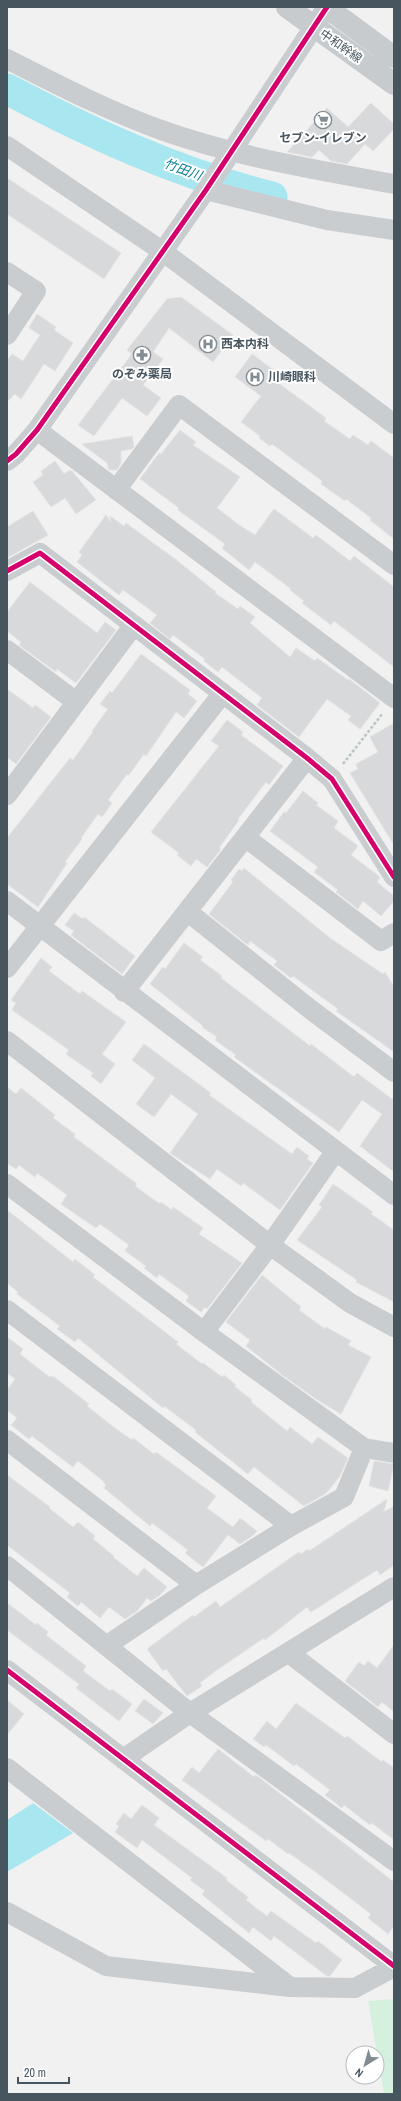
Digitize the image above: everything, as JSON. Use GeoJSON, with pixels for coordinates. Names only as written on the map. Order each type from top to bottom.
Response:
{"type":"FeatureCollection","features":[{"type":"Feature","properties":{"kind":"main road","name":"中和幹線"},"geometry":{"type":"LineString","coordinates":[[287,7],[394,84]]}},
{"type":"Feature","properties":{"kind":"main road","name":"中和幹線"},"geometry":{"type":"LineString","coordinates":[[326,7],[394,57]]}},
{"type":"Feature","properties":{"kind":"street"},"geometry":{"type":"LineString","coordinates":[[7,461],[16,454],[37,430],[205,191],[326,7]]}},
{"type":"Feature","properties":{"kind":"street"},"geometry":{"type":"LineString","coordinates":[[7,59],[111,110],[164,131],[231,151],[394,184]]}},
{"type":"Feature","properties":{"kind":"street"},"geometry":{"type":"LineString","coordinates":[[8,149],[162,251],[394,424]]}},
{"type":"Feature","properties":{"kind":"street"},"geometry":{"type":"LineString","coordinates":[[205,191],[327,220],[394,230]]}},
{"type":"Feature","properties":{"kind":"street"},"geometry":{"type":"LineString","coordinates":[[7,272],[36,291],[7,335]]}},
{"type":"Feature","properties":{"kind":"street"},"geometry":{"type":"LineString","coordinates":[[116,490],[179,405],[394,565]]}},
{"type":"Feature","properties":{"kind":"street"},"geometry":{"type":"LineString","coordinates":[[37,430],[389,704]]}},
{"type":"Feature","properties":{"kind":"street"},"geometry":{"type":"LineString","coordinates":[[7,571],[40,553],[307,758],[332,779],[394,877]]}},
{"type":"Feature","properties":{"kind":"street"},"geometry":{"type":"LineString","coordinates":[[10,784],[134,625]]}},
{"type":"Feature","properties":{"kind":"street"},"geometry":{"type":"LineString","coordinates":[[7,650],[75,701]]}},
{"type":"Feature","properties":{"kind":"street"},"geometry":{"type":"LineString","coordinates":[[7,968],[224,693]]}},
{"type":"Feature","properties":{"kind":"street"},"geometry":{"type":"LineString","coordinates":[[124,992],[307,758]]}},
{"type":"Feature","properties":{"kind":"street"},"geometry":{"type":"LineString","coordinates":[[245,837],[381,941],[394,933]]}},
{"type":"Feature","properties":{"kind":"street"},"geometry":{"type":"LineString","coordinates":[[7,901],[40,925],[124,992],[394,1195]]}},
{"type":"Feature","properties":{"kind":"street"},"geometry":{"type":"LineString","coordinates":[[188,912],[310,1009],[394,1072]]}},
{"type":"Feature","properties":{"kind":"street"},"geometry":{"type":"LineString","coordinates":[[7,1041],[270,1244],[350,1303],[394,1327]]}},
{"type":"Feature","properties":{"kind":"street"},"geometry":{"type":"LineString","coordinates":[[204,1332],[270,1244],[335,1152]]}},
{"type":"Feature","properties":{"kind":"street"},"geometry":{"type":"LineString","coordinates":[[7,1184],[204,1332],[364,1448],[394,1453]]}},
{"type":"Feature","properties":{"kind":"street"},"geometry":{"type":"LineString","coordinates":[[7,1310],[291,1526]]}},
{"type":"Feature","properties":{"kind":"street"},"geometry":{"type":"LineString","coordinates":[[7,1440],[196,1585]]}},
{"type":"Feature","properties":{"kind":"street"},"geometry":{"type":"LineString","coordinates":[[106,1646],[196,1585],[291,1526],[344,1497],[364,1448]]}},
{"type":"Feature","properties":{"kind":"street"},"geometry":{"type":"LineString","coordinates":[[7,1566],[190,1713],[394,1861]]}},
{"type":"Feature","properties":{"kind":"street"},"geometry":{"type":"LineString","coordinates":[[123,1759],[190,1713],[289,1653],[390,1595]]}},
{"type":"Feature","properties":{"kind":"street"},"geometry":{"type":"LineString","coordinates":[[289,1653],[394,1734]]}},
{"type":"Feature","properties":{"kind":"street"},"geometry":{"type":"LineString","coordinates":[[7,1670],[394,1966],[355,1988],[290,1986],[106,1966],[7,1912]]}},
{"type":"Feature","properties":{"kind":"street"},"geometry":{"type":"LineString","coordinates":[[7,1768],[290,1986]]}},
{"type":"Feature","properties":{"kind":"path"},"geometry":{"type":"LineString","coordinates":[[332,779],[389,704]]}},
{"type":"Feature","properties":{"kind":"green space"},"geometry":{"type":"Polygon","coordinates":[[[394,1999],[394,2094],[384,2094],[382,2085],[385,2085],[385,2045],[376,2045],[368,2001],[394,1999]]]}},
{"type":"Feature","properties":{"kind":"water"},"geometry":{"type":"Polygon","coordinates":[[[33,1803],[73,1833],[7,1872],[7,1820],[33,1803]]]}},
{"type":"Feature","properties":{"kind":"building"},"geometry":{"type":"Polygon","coordinates":[[[371,103],[394,124],[394,129],[373,151],[365,144],[347,164],[331,161],[319,150],[312,157],[287,152],[327,108],[348,127],[371,103]]]}},
{"type":"Feature","properties":{"kind":"building"},"geometry":{"type":"Polygon","coordinates":[[[7,178],[121,253],[104,279],[7,214],[7,178]]]}},
{"type":"Feature","properties":{"kind":"building"},"geometry":{"type":"Polygon","coordinates":[[[181,297],[233,335],[213,362],[169,328],[153,352],[163,359],[143,385],[161,398],[147,416],[122,398],[94,436],[78,425],[132,354],[127,350],[167,299],[181,297]]]}},
{"type":"Feature","properties":{"kind":"building"},"geometry":{"type":"Polygon","coordinates":[[[37,314],[56,327],[54,330],[73,343],[55,371],[44,364],[21,399],[15,394],[7,402],[7,361],[12,354],[23,361],[40,335],[29,328],[37,314]]]}},
{"type":"Feature","properties":{"kind":"building"},"geometry":{"type":"Polygon","coordinates":[[[252,354],[275,371],[270,377],[326,418],[324,421],[350,439],[353,435],[368,445],[371,441],[394,458],[394,539],[370,520],[371,518],[346,499],[345,501],[321,484],[322,481],[272,444],[270,446],[259,438],[260,436],[241,422],[261,396],[235,377],[252,354]]]}},
{"type":"Feature","properties":{"kind":"building"},"geometry":{"type":"Polygon","coordinates":[[[180,430],[196,442],[193,445],[240,477],[217,508],[239,525],[255,535],[274,509],[313,538],[316,535],[350,561],[354,556],[394,587],[394,667],[334,621],[331,625],[302,603],[304,601],[290,590],[291,589],[255,562],[249,570],[222,548],[225,544],[178,510],[179,508],[140,479],[159,453],[161,454],[180,430]]]}},
{"type":"Feature","properties":{"kind":"building"},"geometry":{"type":"Polygon","coordinates":[[[132,436],[134,447],[132,449],[121,451],[121,463],[117,470],[109,470],[107,463],[82,444],[132,436]]]}},
{"type":"Feature","properties":{"kind":"building"},"geometry":{"type":"Polygon","coordinates":[[[55,461],[64,474],[70,470],[72,471],[96,500],[76,514],[65,498],[51,507],[33,482],[43,475],[41,471],[55,461]]]}},
{"type":"Feature","properties":{"kind":"building"},"geometry":{"type":"Polygon","coordinates":[[[33,511],[48,535],[7,558],[7,527],[33,511]]]}},
{"type":"Feature","properties":{"kind":"building"},"geometry":{"type":"Polygon","coordinates":[[[106,515],[111,522],[110,516],[124,526],[126,523],[179,562],[216,592],[215,593],[238,609],[240,606],[255,617],[250,623],[290,657],[296,648],[315,661],[317,658],[348,680],[349,679],[380,703],[360,729],[348,720],[351,716],[327,699],[299,737],[257,705],[262,698],[222,667],[218,672],[204,661],[205,659],[173,635],[170,639],[150,623],[157,615],[123,590],[119,595],[77,562],[82,555],[79,552],[106,515]]]}},
{"type":"Feature","properties":{"kind":"building"},"geometry":{"type":"Polygon","coordinates":[[[30,582],[97,633],[105,622],[116,630],[76,683],[57,669],[56,672],[19,645],[21,642],[7,631],[7,612],[30,582]]]}},
{"type":"Feature","properties":{"kind":"building"},"geometry":{"type":"Polygon","coordinates":[[[141,654],[190,690],[188,694],[197,701],[184,718],[176,712],[146,756],[144,754],[129,775],[127,774],[108,800],[112,803],[102,817],[98,814],[65,862],[67,863],[38,907],[7,884],[7,838],[70,758],[73,760],[108,709],[100,704],[110,691],[112,693],[141,654]]]}},
{"type":"Feature","properties":{"kind":"building"},"geometry":{"type":"Polygon","coordinates":[[[7,689],[33,708],[35,705],[51,717],[16,764],[7,757],[7,689]]]}},
{"type":"Feature","properties":{"kind":"building"},"geometry":{"type":"Polygon","coordinates":[[[227,720],[243,732],[241,735],[283,766],[269,785],[266,782],[238,819],[239,820],[219,848],[221,849],[207,867],[196,859],[191,866],[177,855],[179,853],[151,832],[219,746],[211,741],[227,720]]]}},
{"type":"Feature","properties":{"kind":"building"},"geometry":{"type":"Polygon","coordinates":[[[394,723],[394,845],[350,773],[358,769],[356,764],[378,752],[370,737],[394,723]]]}},
{"type":"Feature","properties":{"kind":"building"},"geometry":{"type":"Polygon","coordinates":[[[303,791],[318,803],[316,805],[338,821],[334,828],[358,846],[351,855],[380,877],[377,882],[394,896],[394,901],[381,916],[363,901],[358,909],[336,892],[338,890],[314,872],[318,867],[270,831],[284,812],[286,813],[303,791]]]}},
{"type":"Feature","properties":{"kind":"building"},"geometry":{"type":"Polygon","coordinates":[[[244,868],[330,938],[383,974],[385,972],[394,987],[394,1052],[336,1011],[338,1009],[293,976],[291,978],[274,965],[277,961],[250,941],[248,945],[209,914],[233,882],[231,880],[239,869],[242,871],[244,868]]]}},
{"type":"Feature","properties":{"kind":"building"},"geometry":{"type":"Polygon","coordinates":[[[74,913],[83,919],[84,917],[135,956],[122,974],[71,935],[74,931],[65,925],[74,913]]]}},
{"type":"Feature","properties":{"kind":"building"},"geometry":{"type":"Polygon","coordinates":[[[184,943],[203,957],[200,960],[222,976],[221,978],[310,1046],[311,1044],[354,1077],[357,1073],[392,1099],[394,1097],[394,1172],[360,1146],[382,1114],[362,1100],[339,1132],[234,1057],[236,1055],[215,1040],[217,1037],[202,1027],[203,1026],[150,984],[163,967],[165,969],[184,943]]]}},
{"type":"Feature","properties":{"kind":"building"},"geometry":{"type":"Polygon","coordinates":[[[41,958],[52,967],[49,971],[80,994],[82,991],[126,1022],[102,1054],[115,1064],[101,1084],[91,1076],[93,1073],[66,1054],[69,1050],[12,1010],[16,1003],[11,1000],[41,958]]]}},
{"type":"Feature","properties":{"kind":"building"},"geometry":{"type":"Polygon","coordinates":[[[144,1044],[211,1093],[209,1095],[292,1154],[297,1147],[309,1156],[307,1159],[313,1163],[280,1210],[243,1183],[241,1186],[217,1169],[210,1179],[170,1153],[198,1114],[171,1094],[154,1117],[136,1104],[155,1078],[132,1060],[144,1044]]]}},
{"type":"Feature","properties":{"kind":"building"},"geometry":{"type":"Polygon","coordinates":[[[7,1087],[16,1094],[21,1088],[55,1115],[53,1118],[75,1134],[74,1137],[137,1184],[135,1186],[160,1204],[161,1202],[172,1210],[173,1207],[203,1228],[199,1234],[242,1263],[207,1309],[205,1307],[201,1312],[186,1301],[189,1296],[159,1274],[157,1278],[144,1268],[146,1266],[125,1251],[129,1245],[100,1224],[96,1228],[61,1204],[67,1195],[37,1173],[35,1177],[19,1165],[16,1169],[7,1163],[7,1087]]]}},
{"type":"Feature","properties":{"kind":"building"},"geometry":{"type":"Polygon","coordinates":[[[333,1184],[373,1212],[371,1214],[394,1230],[394,1302],[356,1282],[357,1280],[297,1240],[322,1207],[319,1205],[333,1184]]]}},
{"type":"Feature","properties":{"kind":"building"},"geometry":{"type":"Polygon","coordinates":[[[7,1210],[73,1262],[75,1259],[95,1275],[93,1277],[178,1342],[176,1344],[202,1364],[203,1363],[222,1377],[224,1375],[236,1385],[234,1386],[252,1400],[251,1402],[287,1431],[290,1427],[312,1444],[318,1437],[348,1458],[340,1476],[333,1485],[325,1494],[304,1506],[254,1467],[248,1474],[195,1432],[196,1430],[164,1406],[163,1408],[78,1338],[75,1342],[57,1329],[60,1326],[17,1294],[18,1292],[7,1283],[7,1210]]]}},
{"type":"Feature","properties":{"kind":"building"},"geometry":{"type":"Polygon","coordinates":[[[262,1275],[301,1307],[299,1310],[325,1329],[326,1327],[351,1341],[348,1345],[371,1357],[341,1414],[316,1399],[281,1374],[246,1346],[250,1340],[226,1322],[262,1275]]]}},
{"type":"Feature","properties":{"kind":"building"},"geometry":{"type":"Polygon","coordinates":[[[7,1337],[23,1349],[20,1354],[48,1376],[54,1377],[89,1404],[87,1406],[116,1429],[132,1440],[133,1438],[154,1454],[156,1452],[216,1496],[207,1508],[233,1527],[240,1518],[257,1531],[240,1544],[228,1535],[203,1567],[185,1553],[188,1550],[152,1523],[150,1526],[104,1488],[106,1485],[102,1480],[78,1461],[73,1467],[32,1436],[29,1439],[11,1425],[17,1418],[7,1410],[7,1390],[15,1379],[7,1373],[7,1337]]]}},
{"type":"Feature","properties":{"kind":"building"},"geometry":{"type":"Polygon","coordinates":[[[374,1461],[394,1464],[388,1491],[369,1486],[374,1461]]]}},
{"type":"Feature","properties":{"kind":"building"},"geometry":{"type":"Polygon","coordinates":[[[7,1475],[50,1507],[49,1508],[73,1527],[78,1522],[95,1536],[93,1539],[137,1576],[144,1568],[167,1587],[160,1595],[151,1601],[147,1598],[137,1611],[125,1619],[109,1607],[100,1618],[81,1602],[78,1606],[67,1597],[70,1593],[7,1545],[7,1475]]]}},
{"type":"Feature","properties":{"kind":"building"},"geometry":{"type":"Polygon","coordinates":[[[387,1499],[384,1512],[394,1506],[394,1565],[380,1575],[377,1570],[311,1612],[307,1607],[265,1640],[264,1638],[214,1672],[200,1683],[202,1686],[187,1696],[166,1669],[163,1671],[147,1649],[193,1615],[194,1617],[216,1601],[220,1607],[299,1552],[301,1554],[308,1549],[309,1551],[387,1499]]]}},
{"type":"Feature","properties":{"kind":"building"},"geometry":{"type":"Polygon","coordinates":[[[7,1603],[36,1625],[37,1623],[48,1632],[46,1635],[86,1666],[83,1671],[110,1691],[112,1689],[132,1704],[119,1721],[76,1688],[79,1684],[7,1630],[7,1603]]]}},
{"type":"Feature","properties":{"kind":"building"},"geometry":{"type":"Polygon","coordinates":[[[394,1645],[394,1712],[382,1702],[378,1707],[345,1681],[359,1662],[364,1666],[368,1661],[377,1668],[394,1645]]]}},
{"type":"Feature","properties":{"kind":"building"},"geometry":{"type":"Polygon","coordinates":[[[144,1699],[163,1713],[153,1724],[135,1711],[144,1699]]]}},
{"type":"Feature","properties":{"kind":"building"},"geometry":{"type":"Polygon","coordinates":[[[7,1700],[24,1714],[7,1735],[7,1700]]]}},
{"type":"Feature","properties":{"kind":"building"},"geometry":{"type":"Polygon","coordinates":[[[296,1703],[345,1738],[347,1736],[382,1762],[383,1760],[394,1768],[394,1840],[372,1823],[370,1825],[344,1805],[342,1808],[325,1795],[330,1790],[296,1764],[294,1766],[266,1745],[264,1747],[253,1739],[267,1721],[276,1729],[296,1703]]]}},
{"type":"Feature","properties":{"kind":"building"},"geometry":{"type":"Polygon","coordinates":[[[218,1749],[254,1777],[256,1775],[394,1882],[394,1926],[388,1934],[368,1918],[371,1914],[321,1876],[268,1839],[266,1841],[182,1780],[192,1767],[199,1773],[218,1749]]]}},
{"type":"Feature","properties":{"kind":"building"},"geometry":{"type":"Polygon","coordinates":[[[142,1805],[159,1818],[154,1825],[227,1878],[226,1880],[248,1897],[246,1900],[256,1908],[267,1916],[271,1911],[316,1943],[318,1941],[342,1960],[330,1976],[327,1976],[274,1936],[271,1941],[253,1927],[249,1933],[205,1897],[202,1894],[205,1891],[190,1880],[192,1878],[142,1840],[137,1848],[115,1832],[119,1826],[116,1824],[124,1813],[131,1819],[142,1805]]]}},
{"type":"Feature","properties":{"kind":"waterway","name":"竹田川"},"geometry":{"type":"LineString","coordinates":[[7,89],[71,122],[169,165],[237,188],[272,197]]}},
{"type":"Feature","properties":{"kind":"cycle path"},"geometry":{"type":"LineString","coordinates":[[7,461],[16,454],[37,430],[206,190],[327,7]]}},
{"type":"Feature","properties":{"kind":"cycle path"},"geometry":{"type":"LineString","coordinates":[[7,571],[40,553],[307,758],[332,779],[394,877]]}},
{"type":"Feature","properties":{"kind":"cycle path"},"geometry":{"type":"LineString","coordinates":[[7,1670],[394,1966]]}},
{"type":"Feature","properties":{"kind":"place","name":"セブン-イレブン"},"geometry":{"type":"Point","coordinates":[323,120]}},
{"type":"Feature","properties":{"kind":"place","name":"西本内科"},"geometry":{"type":"Point","coordinates":[208,344]}},
{"type":"Feature","properties":{"kind":"place","name":"のぞみ薬局"},"geometry":{"type":"Point","coordinates":[142,355]}},
{"type":"Feature","properties":{"kind":"place","name":"川崎眼科"},"geometry":{"type":"Point","coordinates":[255,377]}}]}
